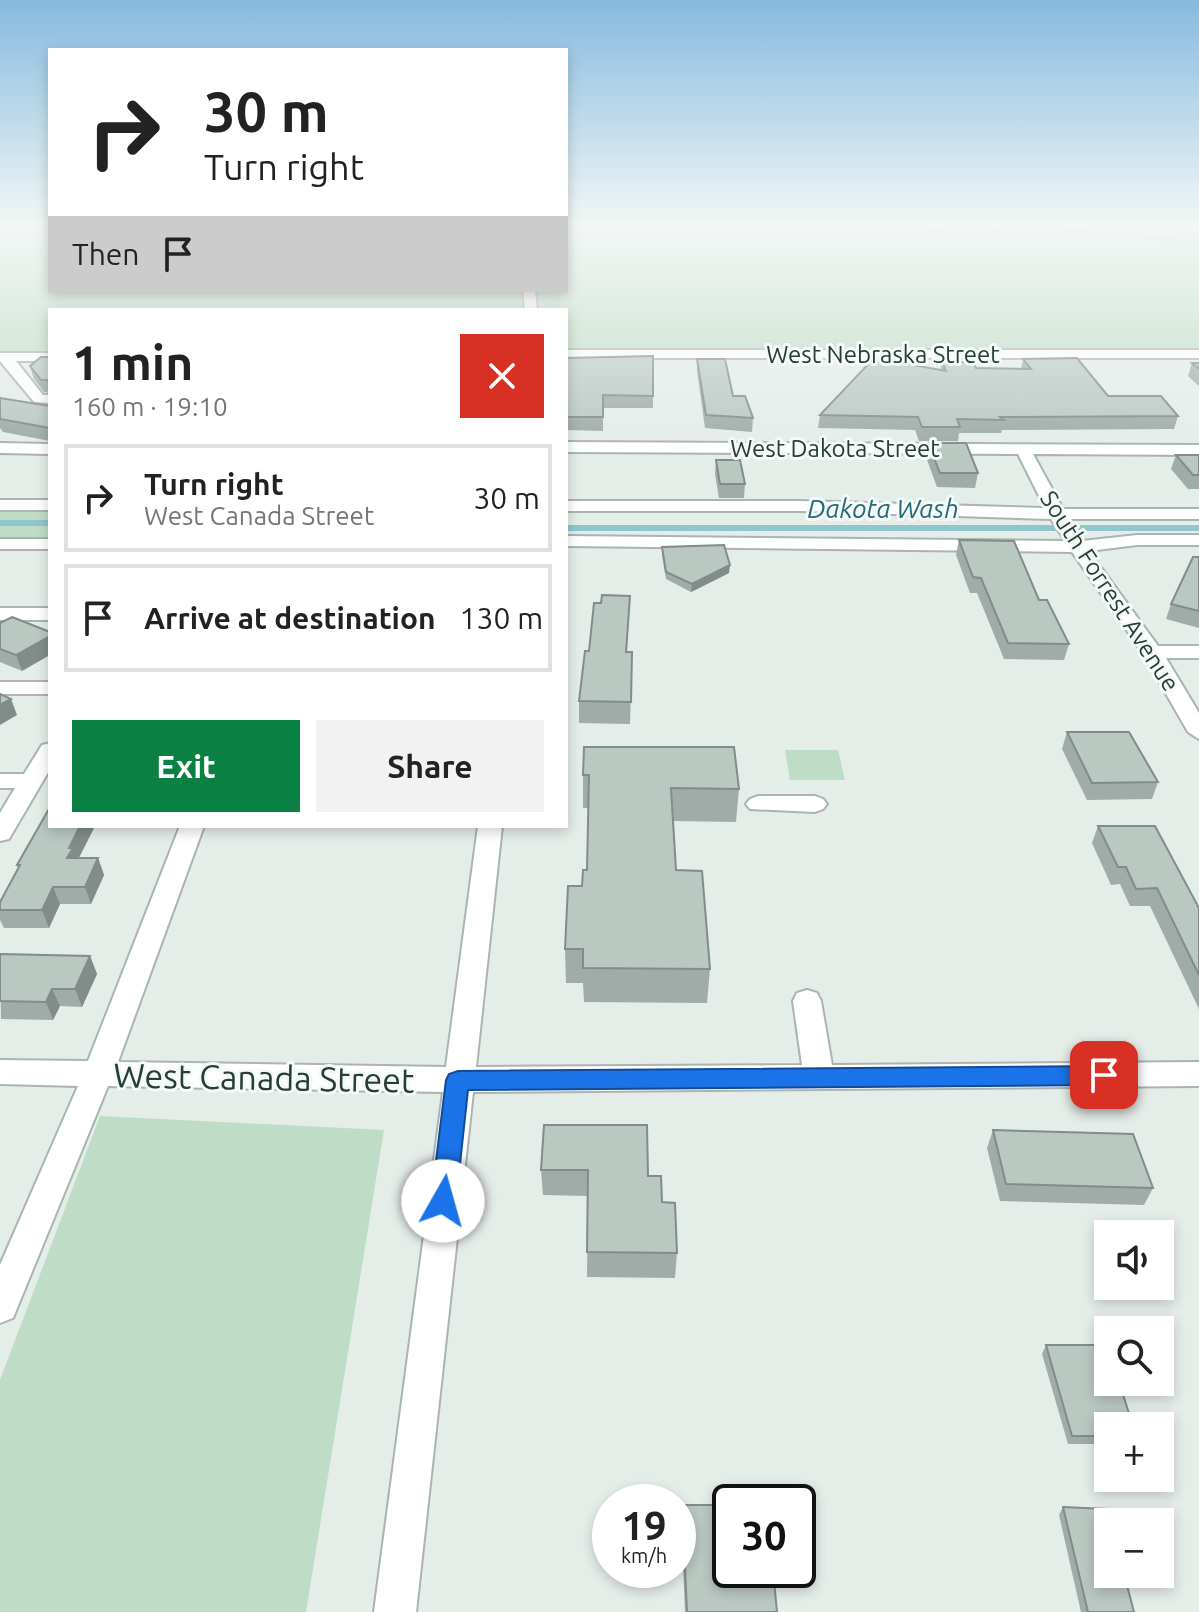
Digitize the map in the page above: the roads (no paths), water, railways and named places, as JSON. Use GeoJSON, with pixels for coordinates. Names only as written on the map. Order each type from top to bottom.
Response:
{"type":"FeatureCollection","features":[{"type":"Feature","properties":{"kind":"street","name":"West Nebraska Street"},"geometry":{"type":"LineString","coordinates":[[568,354],[1199,354]]}},
{"type":"Feature","properties":{"kind":"street"},"geometry":{"type":"LineString","coordinates":[[3,357],[48,357]]}},
{"type":"Feature","properties":{"kind":"street"},"geometry":{"type":"LineString","coordinates":[[3,357],[39,399],[48,399]]}},
{"type":"Feature","properties":{"kind":"street","name":"West Dakota Street"},"geometry":{"type":"LineString","coordinates":[[568,447],[1199,450]]}},
{"type":"Feature","properties":{"kind":"street"},"geometry":{"type":"LineString","coordinates":[[0,448],[48,449]]}},
{"type":"Feature","properties":{"kind":"street","name":"South Forrest Avenue"},"geometry":{"type":"LineString","coordinates":[[1023,449],[1057,514],[1152,652],[1199,732]]}},
{"type":"Feature","properties":{"kind":"street"},"geometry":{"type":"LineString","coordinates":[[0,505],[48,505]]}},
{"type":"Feature","properties":{"kind":"street"},"geometry":{"type":"LineString","coordinates":[[568,506],[800,506],[1057,514],[1199,514]]}},
{"type":"Feature","properties":{"kind":"street"},"geometry":{"type":"LineString","coordinates":[[568,541],[1078,547],[1137,540],[1199,540]]}},
{"type":"Feature","properties":{"kind":"street"},"geometry":{"type":"LineString","coordinates":[[0,544],[48,544]]}},
{"type":"Feature","properties":{"kind":"street"},"geometry":{"type":"LineString","coordinates":[[0,614],[48,614]]}},
{"type":"Feature","properties":{"kind":"street"},"geometry":{"type":"LineString","coordinates":[[1152,652],[1199,652]]}},
{"type":"Feature","properties":{"kind":"street"},"geometry":{"type":"LineString","coordinates":[[0,688],[48,688]]}},
{"type":"Feature","properties":{"kind":"street"},"geometry":{"type":"LineString","coordinates":[[0,833],[48,753]]}},
{"type":"Feature","properties":{"kind":"street"},"geometry":{"type":"LineString","coordinates":[[0,781],[31,781]]}},
{"type":"Feature","properties":{"kind":"street"},"geometry":{"type":"LineString","coordinates":[[758,804],[815,804]]}},
{"type":"Feature","properties":{"kind":"street"},"geometry":{"type":"LineString","coordinates":[[0,1306],[98,1074],[191,828]]}},
{"type":"Feature","properties":{"kind":"street"},"geometry":{"type":"LineString","coordinates":[[395,1612],[490,828]]}},
{"type":"Feature","properties":{"kind":"street"},"geometry":{"type":"LineString","coordinates":[[807,1001],[819,1078]]}},
{"type":"Feature","properties":{"kind":"street","name":"West Canada Street"},"geometry":{"type":"LineString","coordinates":[[0,1072],[458,1080],[1199,1074]]}},
{"type":"Feature","properties":{"kind":"waterway","name":"Dakota Wash"},"geometry":{"type":"LineString","coordinates":[[0,523],[48,523]]}},
{"type":"Feature","properties":{"kind":"waterway","name":"Dakota Wash"},"geometry":{"type":"LineString","coordinates":[[568,528],[1199,528]]}}]}
